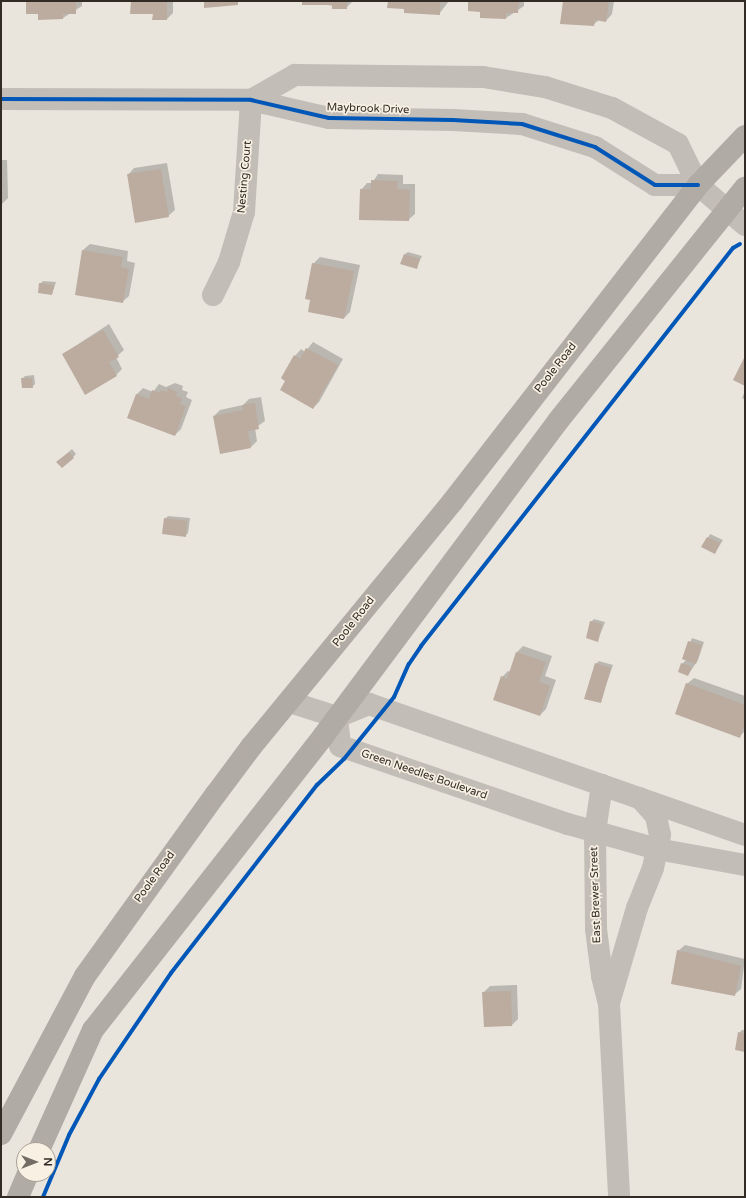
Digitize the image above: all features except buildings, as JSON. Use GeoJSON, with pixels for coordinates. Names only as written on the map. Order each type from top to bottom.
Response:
{"type":"FeatureCollection","features":[{"type":"Feature","properties":{"kind":"main road","name":"Poole Road"},"geometry":{"type":"LineString","coordinates":[[1,1134],[85,976],[216,794],[453,501],[698,185],[745,136]]}},
{"type":"Feature","properties":{"kind":"main road"},"geometry":{"type":"LineString","coordinates":[[43,1142],[93,1030],[337,717],[558,421],[745,188]]}},
{"type":"Feature","properties":{"kind":"main road"},"geometry":{"type":"LineString","coordinates":[[18,1197],[25,1182]]}},
{"type":"Feature","properties":{"kind":"street"},"geometry":{"type":"LineString","coordinates":[[252,100],[294,74],[483,77],[545,87],[612,108],[678,144],[698,185],[729,209],[745,225]]}},
{"type":"Feature","properties":{"kind":"street","name":"Maybrook Drive"},"geometry":{"type":"LineString","coordinates":[[1,99],[252,100],[329,118],[453,120],[522,124],[595,147],[655,185],[698,185]]}},
{"type":"Feature","properties":{"kind":"street","name":"Nesting Court"},"geometry":{"type":"LineString","coordinates":[[213,295],[229,262],[244,212],[252,100]]}},
{"type":"Feature","properties":{"kind":"street"},"geometry":{"type":"LineString","coordinates":[[290,702],[337,717],[369,704],[745,835]]}},
{"type":"Feature","properties":{"kind":"street","name":"Green Needles Boulevard"},"geometry":{"type":"LineString","coordinates":[[337,717],[340,746],[595,832],[657,849],[745,865]]}},
{"type":"Feature","properties":{"kind":"street","name":"East Brewer Street"},"geometry":{"type":"LineString","coordinates":[[602,785],[595,832],[596,929],[602,976],[609,1004],[619,1197]]}},
{"type":"Feature","properties":{"kind":"street","name":"East Brewer Street"},"geometry":{"type":"LineString","coordinates":[[609,1004],[660,835],[656,816],[640,798]]}},
{"type":"Feature","properties":{"kind":"cycle path"},"geometry":{"type":"LineString","coordinates":[[1,99],[251,100],[329,118],[453,120],[522,124],[595,147],[655,185],[698,185]]}},
{"type":"Feature","properties":{"kind":"cycle path"},"geometry":{"type":"LineString","coordinates":[[43,1197],[69,1135],[99,1079],[171,973],[317,785],[344,759],[394,697],[409,664],[421,646],[733,248],[740,244]]}}]}
